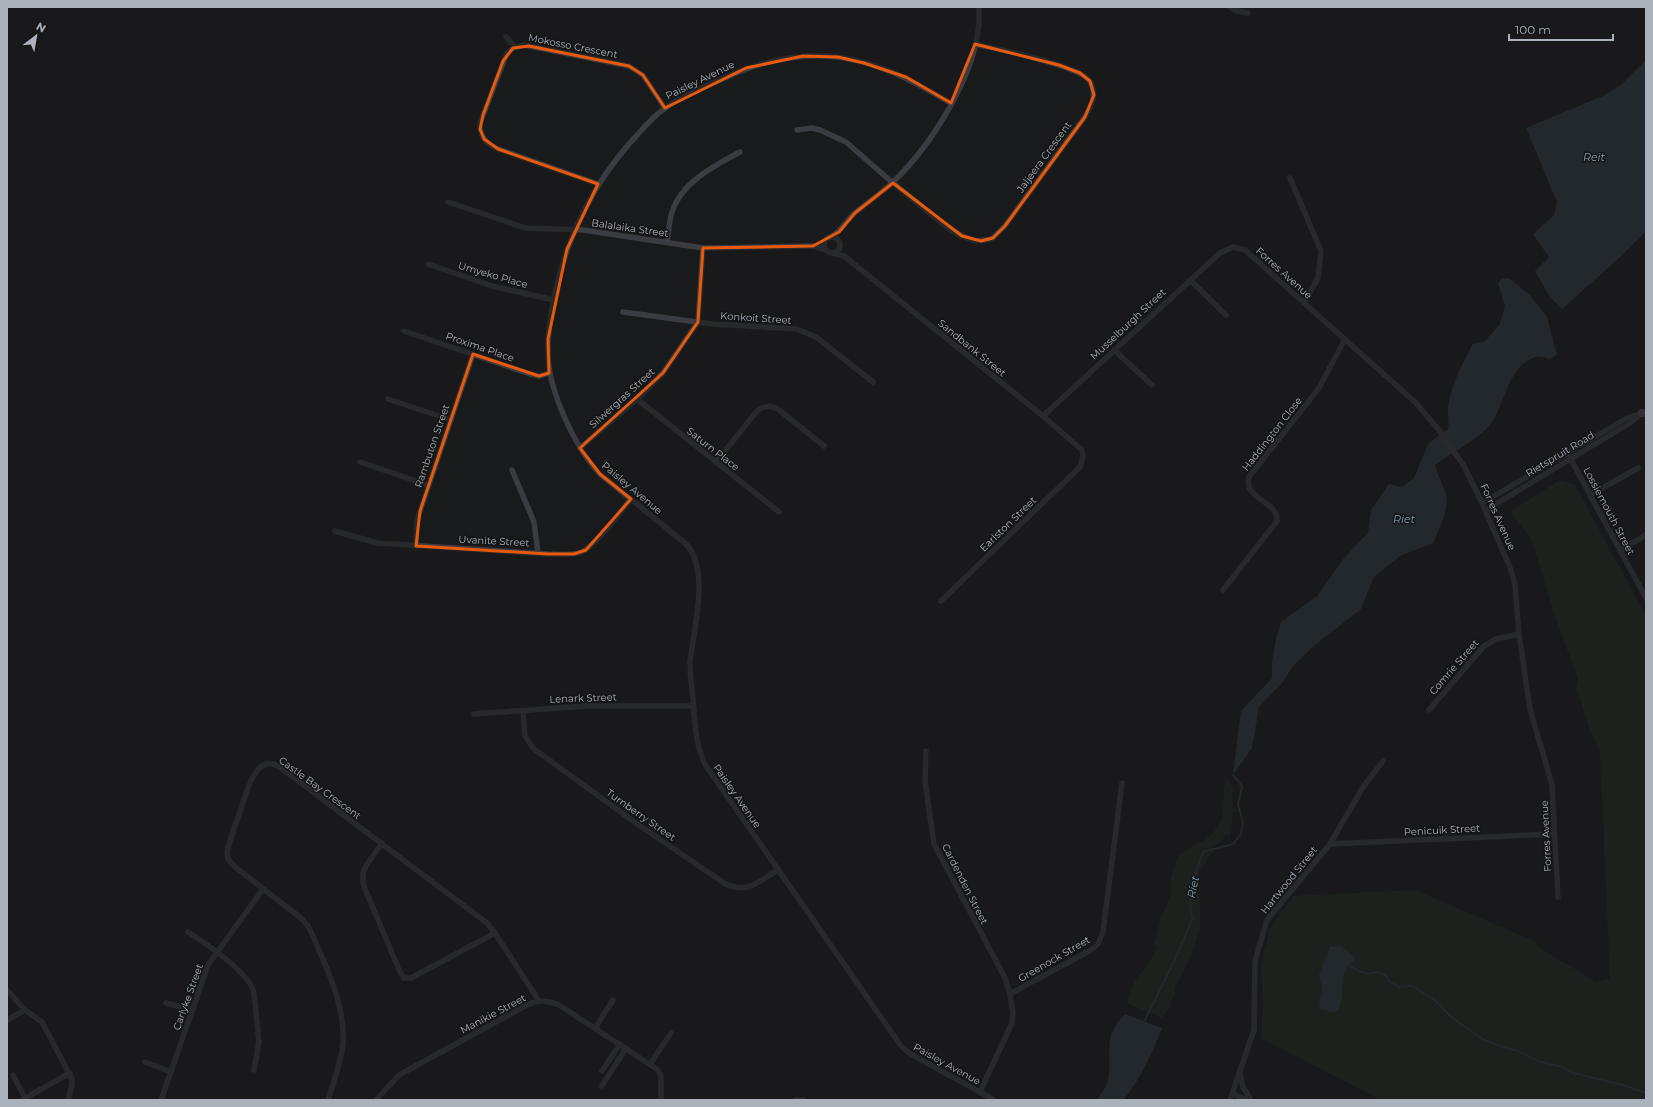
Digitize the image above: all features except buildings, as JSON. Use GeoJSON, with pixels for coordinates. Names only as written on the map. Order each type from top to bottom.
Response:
{"type":"FeatureCollection","features":[{"type":"Feature","properties":{"kind":"street"},"geometry":{"type":"LineString","coordinates":[[839,232],[838,250],[833,253],[826,250],[824,245],[825,240],[839,232],[855,213],[893,183],[930,138],[962,82],[976,44],[979,24],[979,7]]}},
{"type":"Feature","properties":{"kind":"street"},"geometry":{"type":"LineString","coordinates":[[1230,7],[1237,11],[1248,13]]}},
{"type":"Feature","properties":{"kind":"street"},"geometry":{"type":"LineString","coordinates":[[506,37],[515,47]]}},
{"type":"Feature","properties":{"kind":"street","name":"Jaljeera Crescent"},"geometry":{"type":"LineString","coordinates":[[797,130],[812,128],[846,142],[893,183],[956,233],[975,241],[993,238],[1005,226],[1092,105],[1094,95],[1089,79],[1080,72],[1059,65],[976,44]]}},
{"type":"Feature","properties":{"kind":"street","name":"Mokosso Crescent"},"geometry":{"type":"LineString","coordinates":[[598,184],[498,149],[488,144],[484,139],[480,129],[483,115],[506,56],[515,47],[522,45],[631,67],[643,75],[665,108]]}},
{"type":"Feature","properties":{"kind":"street","name":"Paisley Avenue"},"geometry":{"type":"LineString","coordinates":[[951,103],[906,77],[864,63],[838,57],[803,56],[773,61],[746,68],[665,108],[633,139],[598,184],[574,231],[563,259],[554,300],[548,339],[549,373],[557,398],[580,448],[589,461],[597,470],[686,544],[692,551],[696,562],[698,610],[690,672],[696,741],[703,761],[777,870],[901,1046],[909,1053],[994,1100]]}},
{"type":"Feature","properties":{"kind":"street"},"geometry":{"type":"LineString","coordinates":[[667,242],[672,211],[682,194],[709,168],[740,152]]}},
{"type":"Feature","properties":{"kind":"street"},"geometry":{"type":"LineString","coordinates":[[1290,178],[1321,251],[1318,278],[1304,302]]}},
{"type":"Feature","properties":{"kind":"street","name":"Balalaika Street"},"geometry":{"type":"LineString","coordinates":[[448,202],[525,228],[574,231],[583,230],[703,248],[813,246],[826,250]]}},
{"type":"Feature","properties":{"kind":"street"},"geometry":{"type":"LineString","coordinates":[[832,236],[839,243],[844,256]]}},
{"type":"Feature","properties":{"kind":"street","name":"Balalaika Street"},"geometry":{"type":"LineString","coordinates":[[813,246],[825,240]]}},
{"type":"Feature","properties":{"kind":"street","name":"Forres Avenue"},"geometry":{"type":"LineString","coordinates":[[1228,248],[1237,247],[1245,250],[1416,403],[1458,457],[1486,510],[1511,570],[1515,585],[1519,634],[1530,709],[1552,785],[1558,898]]}},
{"type":"Feature","properties":{"kind":"street"},"geometry":{"type":"LineString","coordinates":[[698,322],[703,248]]}},
{"type":"Feature","properties":{"kind":"street","name":"Musselburgh Street"},"geometry":{"type":"LineString","coordinates":[[1042,416],[1190,280],[1220,253],[1228,248]]}},
{"type":"Feature","properties":{"kind":"street","name":"Sandbank Street"},"geometry":{"type":"LineString","coordinates":[[833,253],[844,256],[1079,446],[1082,450],[1083,457]]}},
{"type":"Feature","properties":{"kind":"street","name":"Umyeko Place"},"geometry":{"type":"LineString","coordinates":[[428,264],[492,286],[554,300]]}},
{"type":"Feature","properties":{"kind":"street"},"geometry":{"type":"LineString","coordinates":[[1190,280],[1226,315]]}},
{"type":"Feature","properties":{"kind":"street","name":"Konkoit Street"},"geometry":{"type":"LineString","coordinates":[[622,312],[698,322],[804,331],[816,337],[873,382]]}},
{"type":"Feature","properties":{"kind":"street","name":"Silwergras Street"},"geometry":{"type":"LineString","coordinates":[[580,448],[637,399],[663,373],[698,322]]}},
{"type":"Feature","properties":{"kind":"street","name":"Proxima Place"},"geometry":{"type":"LineString","coordinates":[[404,331],[536,375],[549,373]]}},
{"type":"Feature","properties":{"kind":"street","name":"Haddington Close"},"geometry":{"type":"LineString","coordinates":[[1223,590],[1277,520],[1275,511],[1251,492],[1249,488],[1249,477],[1323,382],[1345,339]]}},
{"type":"Feature","properties":{"kind":"street"},"geometry":{"type":"LineString","coordinates":[[1114,350],[1152,385]]}},
{"type":"Feature","properties":{"kind":"street","name":"Rambuton Street"},"geometry":{"type":"LineString","coordinates":[[416,546],[418,517],[473,354]]}},
{"type":"Feature","properties":{"kind":"street"},"geometry":{"type":"LineString","coordinates":[[388,399],[451,420]]}},
{"type":"Feature","properties":{"kind":"street","name":"Saturn Place"},"geometry":{"type":"LineString","coordinates":[[637,399],[779,512]]}},
{"type":"Feature","properties":{"kind":"street"},"geometry":{"type":"LineString","coordinates":[[716,462],[757,411],[765,406],[779,410],[824,446]]}},
{"type":"Feature","properties":{"kind":"street","name":"Rietspruit Road"},"geometry":{"type":"LineString","coordinates":[[1482,503],[1627,418],[1644,413]]}},
{"type":"Feature","properties":{"kind":"street","name":"Rietspruit Road"},"geometry":{"type":"LineString","coordinates":[[1486,510],[1644,413]]}},
{"type":"Feature","properties":{"kind":"street","name":"Lossiemouth Street"},"geometry":{"type":"LineString","coordinates":[[1566,453],[1646,598]]}},
{"type":"Feature","properties":{"kind":"street","name":"Earlston Street"},"geometry":{"type":"LineString","coordinates":[[942,601],[1080,467],[1083,457]]}},
{"type":"Feature","properties":{"kind":"street"},"geometry":{"type":"LineString","coordinates":[[360,462],[428,485]]}},
{"type":"Feature","properties":{"kind":"street"},"geometry":{"type":"LineString","coordinates":[[1590,495],[1638,468]]}},
{"type":"Feature","properties":{"kind":"street"},"geometry":{"type":"LineString","coordinates":[[512,470],[534,522],[538,553]]}},
{"type":"Feature","properties":{"kind":"street","name":"Uvanite Street"},"geometry":{"type":"LineString","coordinates":[[335,530],[372,543],[574,554],[586,550],[592,546],[631,498]]}},
{"type":"Feature","properties":{"kind":"street"},"geometry":{"type":"LineString","coordinates":[[1620,550],[1646,535]]}},
{"type":"Feature","properties":{"kind":"street","name":"Comrie Street"},"geometry":{"type":"LineString","coordinates":[[1429,710],[1484,646],[1496,639],[1519,634]]}},
{"type":"Feature","properties":{"kind":"street","name":"Lenark Street"},"geometry":{"type":"LineString","coordinates":[[474,714],[587,706],[693,706]]}},
{"type":"Feature","properties":{"kind":"street","name":"Turnberry Street"},"geometry":{"type":"LineString","coordinates":[[523,710],[525,736],[534,749],[634,821],[724,883],[734,887],[748,888],[777,870]]}},
{"type":"Feature","properties":{"kind":"street","name":"Cardenden Street"},"geometry":{"type":"LineString","coordinates":[[926,751],[925,781],[934,844],[1004,978],[1010,994]]}},
{"type":"Feature","properties":{"kind":"street","name":"Hartwood Street"},"geometry":{"type":"LineString","coordinates":[[1233,1094],[1254,1030],[1255,961],[1264,926],[1278,906],[1330,844],[1363,787],[1383,761]]}},
{"type":"Feature","properties":{"kind":"street","name":"Castle Bay Crescent"},"geometry":{"type":"LineString","coordinates":[[328,1100],[343,1043],[337,995],[308,926],[301,918],[232,865],[228,860],[227,853],[251,779],[259,768],[265,764],[277,765],[486,923],[495,933],[539,1001]]}},
{"type":"Feature","properties":{"kind":"street","name":"Greenock Street"},"geometry":{"type":"LineString","coordinates":[[1010,994],[1092,950],[1100,940],[1103,932],[1122,783]]}},
{"type":"Feature","properties":{"kind":"street","name":"Penicuik Street"},"geometry":{"type":"LineString","coordinates":[[1330,844],[1554,834]]}},
{"type":"Feature","properties":{"kind":"street"},"geometry":{"type":"LineString","coordinates":[[382,843],[366,866],[363,873],[363,882],[392,954],[403,977],[408,979],[411,978],[495,933]]}},
{"type":"Feature","properties":{"kind":"street","name":"Carlyke Street"},"geometry":{"type":"LineString","coordinates":[[162,1100],[207,968],[263,889]]}},
{"type":"Feature","properties":{"kind":"street"},"geometry":{"type":"LineString","coordinates":[[188,932],[217,952],[244,975],[253,989],[259,1042],[254,1070]]}},
{"type":"Feature","properties":{"kind":"street"},"geometry":{"type":"LineString","coordinates":[[7,990],[25,1010],[44,1024],[70,1073],[73,1083],[68,1100]]}},
{"type":"Feature","properties":{"kind":"street"},"geometry":{"type":"LineString","coordinates":[[980,1092],[1012,1023],[1013,1013],[1010,994]]}},
{"type":"Feature","properties":{"kind":"street"},"geometry":{"type":"LineString","coordinates":[[595,1028],[613,1000]]}},
{"type":"Feature","properties":{"kind":"street","name":"Manikie Street"},"geometry":{"type":"LineString","coordinates":[[376,1100],[399,1075],[527,1005],[539,1001],[557,1003],[650,1064],[660,1073],[661,1100]]}},
{"type":"Feature","properties":{"kind":"street"},"geometry":{"type":"LineString","coordinates":[[166,1003],[192,1010]]}},
{"type":"Feature","properties":{"kind":"street"},"geometry":{"type":"LineString","coordinates":[[7,1020],[25,1010]]}},
{"type":"Feature","properties":{"kind":"street"},"geometry":{"type":"LineString","coordinates":[[650,1064],[670,1033]]}},
{"type":"Feature","properties":{"kind":"street"},"geometry":{"type":"LineString","coordinates":[[602,1071],[620,1044]]}},
{"type":"Feature","properties":{"kind":"street"},"geometry":{"type":"LineString","coordinates":[[602,1086],[626,1048]]}},
{"type":"Feature","properties":{"kind":"street"},"geometry":{"type":"LineString","coordinates":[[145,1062],[171,1072]]}},
{"type":"Feature","properties":{"kind":"street"},"geometry":{"type":"LineString","coordinates":[[13,1075],[24,1099],[70,1073]]}},
{"type":"Feature","properties":{"kind":"street"},"geometry":{"type":"LineString","coordinates":[[1240,1073],[1243,1087],[1251,1100]]}},
{"type":"Feature","properties":{"kind":"street"},"geometry":{"type":"LineString","coordinates":[[1230,1100],[1233,1094],[1246,1100]]}},
{"type":"Feature","properties":{"kind":"street"},"geometry":{"type":"LineString","coordinates":[[795,1100],[804,1100]]}},
{"type":"Feature","properties":{"kind":"highlighted area"},"geometry":{"type":"Polygon","coordinates":[[[975,44],[1059,65],[1080,73],[1090,81],[1094,95],[1085,117],[1005,226],[993,238],[981,241],[962,236],[893,183],[855,213],[839,232],[813,246],[703,248],[698,322],[663,373],[580,448],[600,474],[631,499],[586,550],[574,554],[548,554],[416,546],[420,511],[473,354],[539,376],[549,373],[548,339],[567,249],[598,184],[498,149],[484,139],[480,129],[483,115],[503,61],[513,48],[529,46],[629,66],[643,75],[665,108],[746,68],[803,56],[838,57],[864,63],[906,77],[951,103],[975,44]]]}},
{"type":"Feature","properties":{"kind":"shaded area"},"geometry":{"type":"Polygon","coordinates":[[[1560,480],[1575,485],[1646,616],[1646,1100],[1381,1100],[1261,1038],[1263,1006],[1261,966],[1270,929],[1293,896],[1415,890],[1538,943],[1537,946],[1596,982],[1610,978],[1600,751],[1589,727],[1576,686],[1578,679],[1557,622],[1531,538],[1510,512],[1560,480]]]}},
{"type":"Feature","properties":{"kind":"shaded area"},"geometry":{"type":"Polygon","coordinates":[[[1225,779],[1229,779],[1233,789],[1232,807],[1237,810],[1237,812],[1233,812],[1231,834],[1229,836],[1226,834],[1220,843],[1211,847],[1214,851],[1208,856],[1205,864],[1199,870],[1197,891],[1200,894],[1200,928],[1191,956],[1175,988],[1175,995],[1171,1003],[1172,1008],[1167,1010],[1162,1018],[1127,1003],[1135,980],[1144,970],[1158,947],[1154,945],[1162,915],[1171,896],[1170,881],[1179,856],[1192,846],[1205,840],[1214,832],[1222,820],[1225,779]]]}},
{"type":"Feature","properties":{"kind":"water","name":"Reit"},"geometry":{"type":"Polygon","coordinates":[[[1646,60],[1646,231],[1620,257],[1562,309],[1550,297],[1535,271],[1549,257],[1533,234],[1554,215],[1557,202],[1526,128],[1603,96],[1621,85],[1646,60]]]}},
{"type":"Feature","properties":{"kind":"water","name":"Riet"},"geometry":{"type":"Polygon","coordinates":[[[1509,278],[1530,295],[1547,317],[1557,354],[1550,359],[1535,357],[1525,362],[1512,378],[1499,409],[1488,427],[1476,438],[1435,465],[1445,492],[1446,505],[1444,518],[1433,543],[1400,556],[1374,577],[1361,609],[1315,645],[1293,666],[1282,683],[1259,707],[1252,748],[1233,775],[1241,711],[1272,678],[1272,662],[1281,622],[1317,596],[1344,558],[1368,533],[1371,510],[1389,484],[1402,487],[1414,478],[1428,444],[1448,429],[1448,405],[1456,379],[1473,344],[1485,341],[1500,324],[1505,306],[1498,283],[1502,279],[1509,278]]]}},
{"type":"Feature","properties":{"kind":"water"},"geometry":{"type":"Polygon","coordinates":[[[1341,946],[1356,958],[1347,967],[1343,976],[1342,1001],[1340,1007],[1336,1011],[1330,1012],[1320,1008],[1319,1004],[1322,988],[1319,975],[1330,947],[1341,946]]]}},
{"type":"Feature","properties":{"kind":"water"},"geometry":{"type":"Polygon","coordinates":[[[1125,1014],[1162,1028],[1141,1075],[1123,1100],[1097,1100],[1107,1084],[1110,1065],[1109,1048],[1112,1032],[1117,1023],[1125,1014]]]}},
{"type":"Feature","properties":{"kind":"waterway","name":"Riet"},"geometry":{"type":"LineString","coordinates":[[1145,1020],[1193,918],[1190,901],[1192,885],[1203,852],[1233,844],[1241,834],[1243,823],[1238,805],[1242,786],[1233,775]]}},
{"type":"Feature","properties":{"kind":"waterway"},"geometry":{"type":"LineString","coordinates":[[1349,966],[1363,972],[1377,972],[1385,975],[1389,981],[1399,987],[1412,986],[1436,1001],[1451,1017],[1484,1040],[1518,1051],[1538,1061],[1562,1067],[1573,1073],[1623,1085],[1646,1093]]}}]}
